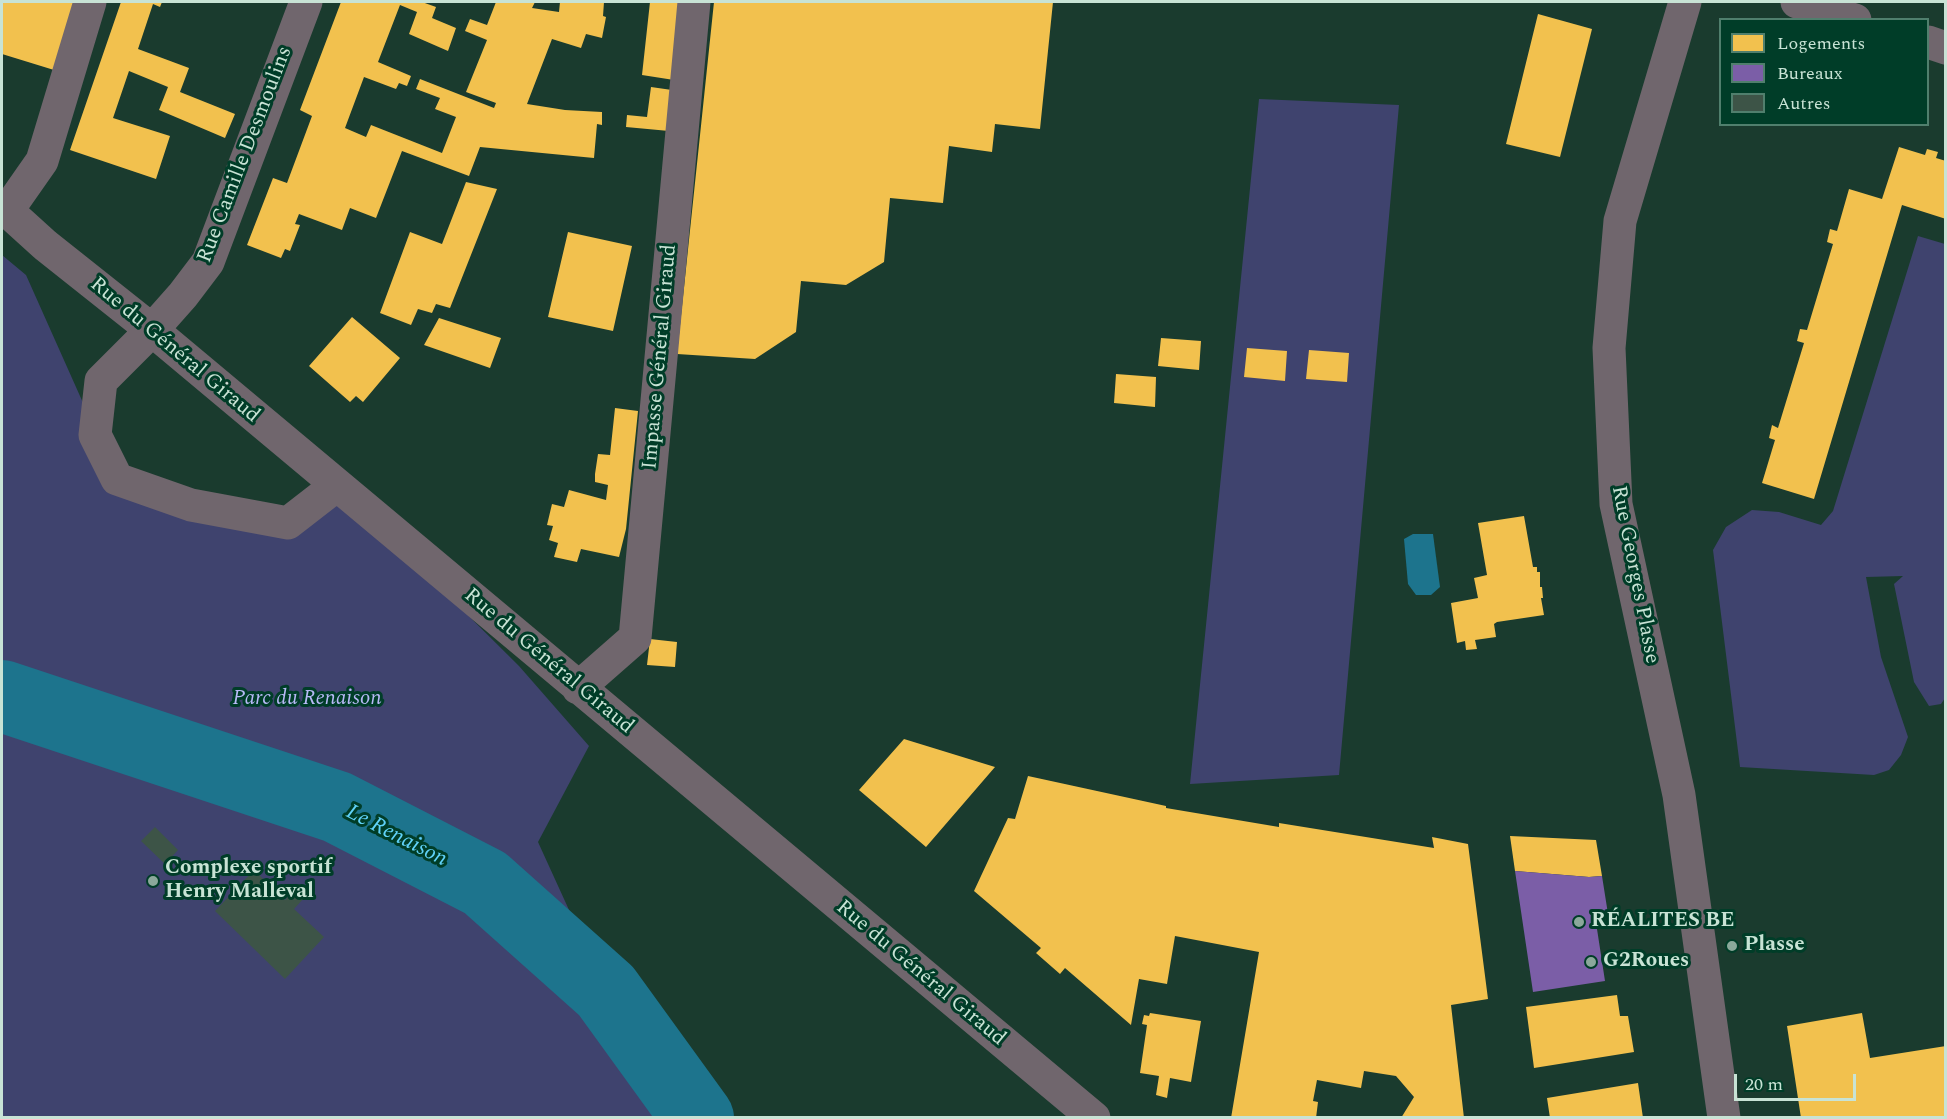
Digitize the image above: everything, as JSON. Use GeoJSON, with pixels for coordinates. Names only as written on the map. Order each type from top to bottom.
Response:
{"type":"FeatureCollection","features":[{"type":"Feature","properties":{"kind":"street"},"geometry":{"type":"LineString","coordinates":[[4,209],[42,161],[90,2]]}},
{"type":"Feature","properties":{"kind":"street","name":"Rue Camille Desmoulins"},"geometry":{"type":"LineString","coordinates":[[306,2],[208,262],[152,330],[100,381],[95,435],[117,479],[191,505],[288,523],[337,485]]}},
{"type":"Feature","properties":{"kind":"street","name":"Impasse Général Giraud"},"geometry":{"type":"LineString","coordinates":[[578,687],[635,638],[694,2]]}},
{"type":"Feature","properties":{"kind":"street","name":"Rue Georges Plasse"},"geometry":{"type":"LineString","coordinates":[[1685,2],[1620,221],[1609,348],[1616,504],[1679,795],[1724,1118]]}},
{"type":"Feature","properties":{"kind":"street"},"geometry":{"type":"LineString","coordinates":[[1797,2],[1849,18]]}},
{"type":"Feature","properties":{"kind":"street"},"geometry":{"type":"LineString","coordinates":[[1929,42],[1946,48]]}},
{"type":"Feature","properties":{"kind":"street","name":"Rue du Général Giraud"},"geometry":{"type":"LineString","coordinates":[[4,209],[45,245],[152,330],[1094,1118]]}},
{"type":"Feature","properties":{"kind":"green space"},"geometry":{"type":"Polygon","coordinates":[[[1259,99],[1399,105],[1339,775],[1190,784],[1259,99]]]}},
{"type":"Feature","properties":{"kind":"green space"},"geometry":{"type":"Polygon","coordinates":[[[1918,236],[1945,244],[1945,698],[1941,704],[1929,706],[1914,682],[1894,584],[1903,576],[1866,577],[1881,657],[1908,737],[1901,755],[1889,770],[1874,775],[1740,767],[1713,550],[1726,527],[1752,510],[1779,512],[1821,525],[1833,511],[1918,236]]]}},
{"type":"Feature","properties":{"kind":"green space","name":"Parc du Renaison"},"geometry":{"type":"Polygon","coordinates":[[[2,255],[26,275],[117,479],[285,528],[337,485],[519,666],[589,746],[538,842],[606,991],[676,1117],[2,1117],[2,255]]]}},
{"type":"Feature","properties":{"kind":"shaded area"},"geometry":{"type":"Polygon","coordinates":[[[1413,534],[1433,534],[1440,587],[1431,595],[1416,595],[1408,584],[1404,539],[1413,534]]]}},
{"type":"Feature","properties":{"kind":"building: Logements"},"geometry":{"type":"Polygon","coordinates":[[[2,2],[75,2],[54,70],[2,54],[2,2]]]}},
{"type":"Feature","properties":{"kind":"building: Logements"},"geometry":{"type":"Polygon","coordinates":[[[121,2],[162,2],[160,7],[153,4],[138,49],[189,68],[180,92],[235,114],[225,138],[159,110],[168,87],[129,71],[113,118],[170,136],[156,179],[70,150],[121,2]]]}},
{"type":"Feature","properties":{"kind":"building: Logements"},"geometry":{"type":"Polygon","coordinates":[[[341,2],[422,2],[436,7],[432,18],[456,28],[448,51],[409,34],[417,12],[400,5],[378,62],[411,76],[407,86],[399,83],[396,89],[364,77],[345,128],[366,137],[371,125],[442,153],[456,117],[435,109],[440,98],[416,89],[420,79],[494,108],[496,103],[466,92],[487,40],[465,31],[470,19],[487,25],[496,2],[535,2],[532,8],[559,12],[560,2],[604,2],[603,16],[606,17],[602,38],[586,34],[581,48],[552,39],[527,104],[565,110],[602,112],[602,125],[597,124],[594,158],[480,147],[469,176],[402,151],[376,218],[350,208],[342,230],[299,214],[295,224],[300,225],[290,251],[285,249],[281,258],[247,245],[273,178],[287,183],[312,116],[300,110],[341,2]]]}},
{"type":"Feature","properties":{"kind":"building: Logements"},"geometry":{"type":"Polygon","coordinates":[[[650,2],[682,2],[674,80],[642,75],[650,2]]]}},
{"type":"Feature","properties":{"kind":"building: Logements"},"geometry":{"type":"Polygon","coordinates":[[[714,2],[1053,2],[1040,129],[995,124],[992,152],[949,146],[943,203],[890,198],[884,262],[846,285],[801,281],[796,332],[755,359],[677,354],[714,2]]]}},
{"type":"Feature","properties":{"kind":"building: Logements"},"geometry":{"type":"Polygon","coordinates":[[[1538,14],[1592,29],[1560,157],[1506,144],[1538,14]]]}},
{"type":"Feature","properties":{"kind":"building: Logements"},"geometry":{"type":"Polygon","coordinates":[[[651,87],[672,90],[669,131],[626,127],[627,115],[647,117],[651,87]]]}},
{"type":"Feature","properties":{"kind":"building: Logements"},"geometry":{"type":"Polygon","coordinates":[[[1899,147],[1925,155],[1927,149],[1938,152],[1936,158],[1946,161],[1946,219],[1902,205],[1814,499],[1762,483],[1775,440],[1769,438],[1772,425],[1778,428],[1804,343],[1797,341],[1800,329],[1807,330],[1833,244],[1827,242],[1830,229],[1837,231],[1849,189],[1882,199],[1899,147]]]}},
{"type":"Feature","properties":{"kind":"building: Logements"},"geometry":{"type":"Polygon","coordinates":[[[466,182],[497,189],[450,308],[436,304],[432,313],[418,309],[411,325],[380,313],[410,232],[442,244],[466,182]]]}},
{"type":"Feature","properties":{"kind":"building: Logements"},"geometry":{"type":"Polygon","coordinates":[[[568,232],[632,246],[613,331],[548,317],[568,232]]]}},
{"type":"Feature","properties":{"kind":"building: Logements"},"geometry":{"type":"Polygon","coordinates":[[[352,317],[400,358],[363,402],[356,396],[350,402],[309,366],[352,317]]]}},
{"type":"Feature","properties":{"kind":"building: Logements"},"geometry":{"type":"Polygon","coordinates":[[[439,318],[501,338],[490,368],[424,345],[439,318]]]}},
{"type":"Feature","properties":{"kind":"building: Logements"},"geometry":{"type":"Polygon","coordinates":[[[1161,338],[1201,341],[1199,370],[1158,366],[1161,338]]]}},
{"type":"Feature","properties":{"kind":"building: Logements"},"geometry":{"type":"Polygon","coordinates":[[[1247,348],[1287,351],[1285,381],[1244,377],[1247,348]]]}},
{"type":"Feature","properties":{"kind":"building: Logements"},"geometry":{"type":"Polygon","coordinates":[[[1309,350],[1349,353],[1347,382],[1306,379],[1309,350]]]}},
{"type":"Feature","properties":{"kind":"building: Logements"},"geometry":{"type":"Polygon","coordinates":[[[1116,374],[1156,377],[1155,407],[1114,403],[1116,374]]]}},
{"type":"Feature","properties":{"kind":"building: Logements"},"geometry":{"type":"Polygon","coordinates":[[[615,408],[638,411],[626,529],[619,557],[581,549],[577,562],[554,557],[558,543],[549,540],[553,526],[547,525],[552,504],[564,507],[569,490],[606,500],[608,485],[595,482],[595,474],[598,454],[610,455],[615,408]]]}},
{"type":"Feature","properties":{"kind":"building: Logements"},"geometry":{"type":"Polygon","coordinates":[[[1524,516],[1533,567],[1537,567],[1537,572],[1540,572],[1544,615],[1497,622],[1494,624],[1496,637],[1475,640],[1477,649],[1466,650],[1465,641],[1457,643],[1451,603],[1478,598],[1474,578],[1487,575],[1478,523],[1524,516]]]}},
{"type":"Feature","properties":{"kind":"building: Logements"},"geometry":{"type":"Polygon","coordinates":[[[650,639],[677,642],[675,667],[647,665],[650,639]]]}},
{"type":"Feature","properties":{"kind":"building: Logements"},"geometry":{"type":"Polygon","coordinates":[[[904,739],[995,767],[926,847],[859,790],[904,739]]]}},
{"type":"Feature","properties":{"kind":"building: Logements"},"geometry":{"type":"Polygon","coordinates":[[[1028,776],[1166,806],[1166,808],[1279,827],[1279,823],[1434,848],[1432,837],[1468,844],[1488,999],[1451,1005],[1464,1118],[1401,1118],[1414,1097],[1396,1076],[1364,1071],[1361,1088],[1317,1080],[1313,1101],[1318,1102],[1316,1118],[1231,1118],[1259,952],[1175,936],[1167,984],[1139,979],[1131,1025],[1065,968],[1060,974],[1036,953],[1041,948],[974,891],[1008,818],[1015,819],[1028,776]]]}},
{"type":"Feature","properties":{"kind":"building: Logements"},"geometry":{"type":"Polygon","coordinates":[[[1510,836],[1596,840],[1602,876],[1515,871],[1510,836]]]}},
{"type":"Feature","properties":{"kind":"building: Logements"},"geometry":{"type":"Polygon","coordinates":[[[1617,995],[1620,1016],[1628,1016],[1634,1052],[1534,1068],[1526,1007],[1617,995]]]}},
{"type":"Feature","properties":{"kind":"building: Logements"},"geometry":{"type":"Polygon","coordinates":[[[1150,1013],[1201,1021],[1191,1082],[1170,1078],[1167,1098],[1156,1095],[1159,1076],[1140,1073],[1147,1025],[1142,1024],[1144,1015],[1149,1016],[1150,1013]]]}},
{"type":"Feature","properties":{"kind":"building: Logements"},"geometry":{"type":"Polygon","coordinates":[[[1862,1013],[1870,1058],[1946,1046],[1946,1118],[1801,1118],[1787,1026],[1862,1013]]]}},
{"type":"Feature","properties":{"kind":"building: Logements"},"geometry":{"type":"Polygon","coordinates":[[[1638,1083],[1643,1118],[1550,1118],[1547,1098],[1638,1083]]]}},
{"type":"Feature","properties":{"kind":"building: Bureaux"},"geometry":{"type":"Polygon","coordinates":[[[1515,871],[1602,876],[1608,914],[1595,916],[1605,981],[1533,992],[1515,871]]]}},
{"type":"Feature","properties":{"kind":"building: Autres"},"geometry":{"type":"Polygon","coordinates":[[[155,827],[178,850],[165,864],[141,841],[155,827]]]}},
{"type":"Feature","properties":{"kind":"building: Autres"},"geometry":{"type":"Polygon","coordinates":[[[254,870],[285,900],[295,889],[304,898],[294,909],[324,937],[285,979],[215,911],[254,870]]]}},
{"type":"Feature","properties":{"kind":"waterway","name":"Le Renaison"},"geometry":{"type":"LineString","coordinates":[[2,696],[337,807],[485,883],[606,991],[698,1118]]}},
{"type":"Feature","properties":{"kind":"place","name":"Complexe sportif Henry Malleval"},"geometry":{"type":"Point","coordinates":[153,881]}},
{"type":"Feature","properties":{"kind":"place","name":"RÉALITES BE"},"geometry":{"type":"Point","coordinates":[1579,922]}},
{"type":"Feature","properties":{"kind":"place","name":"Plasse"},"geometry":{"type":"Point","coordinates":[1732,946]}},
{"type":"Feature","properties":{"kind":"place","name":"G2Roues"},"geometry":{"type":"Point","coordinates":[1591,962]}}]}
